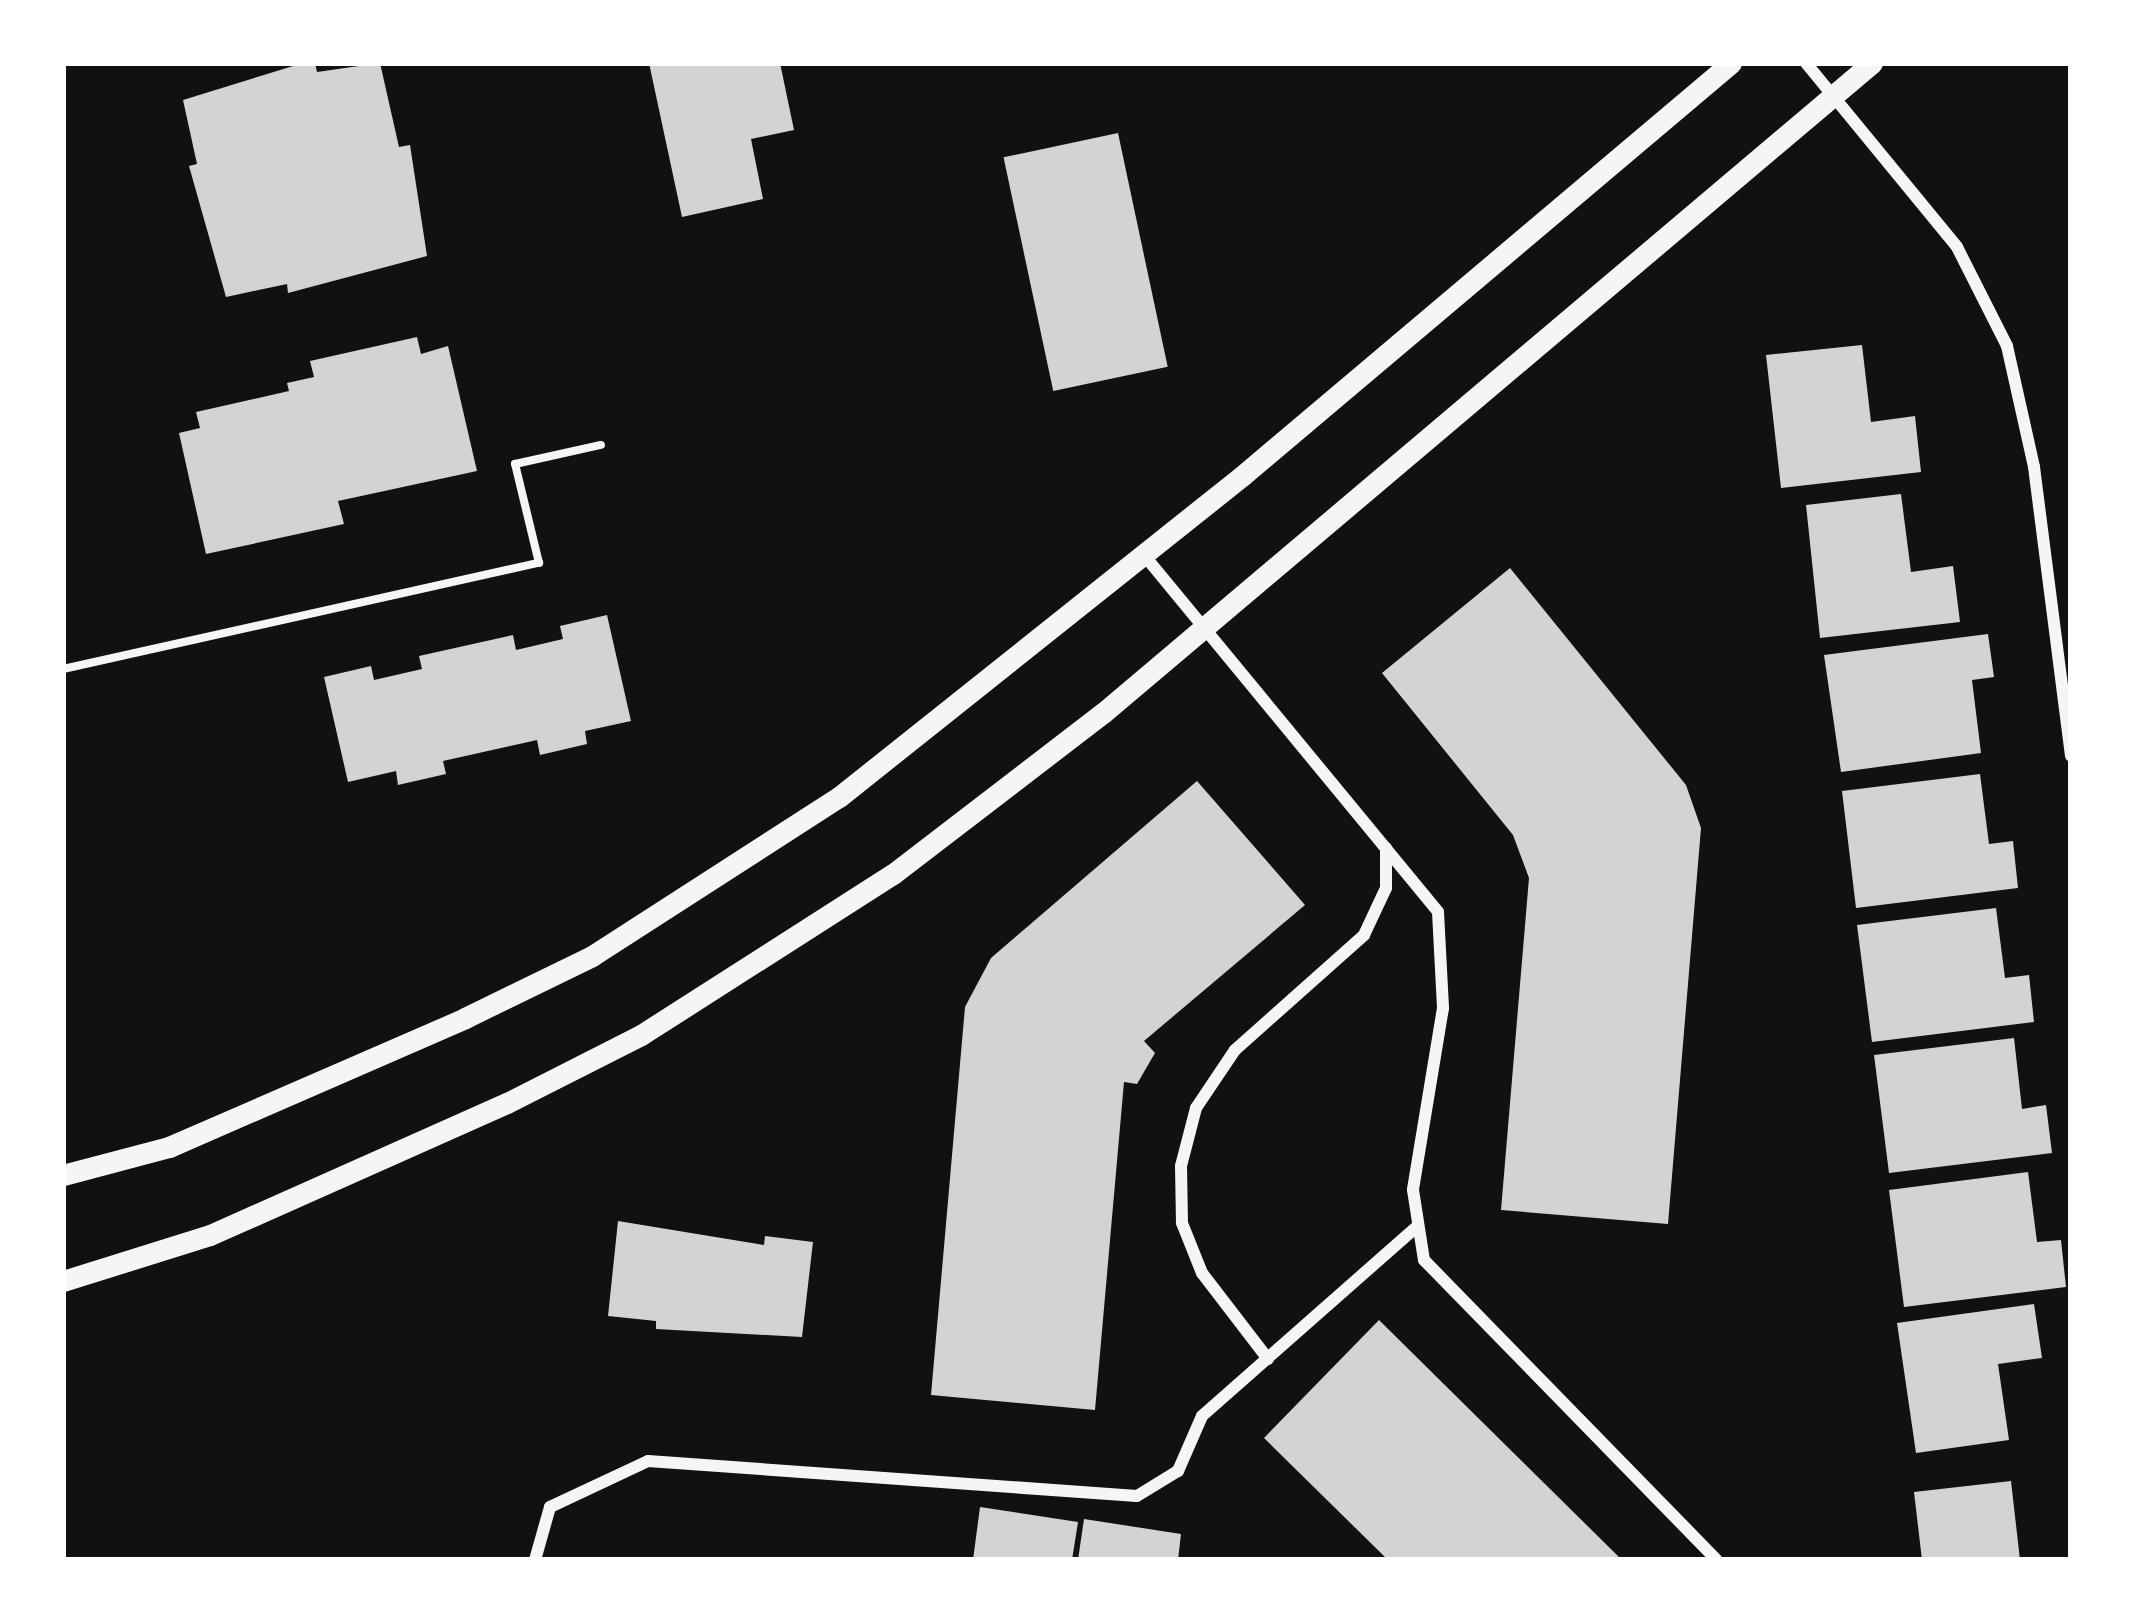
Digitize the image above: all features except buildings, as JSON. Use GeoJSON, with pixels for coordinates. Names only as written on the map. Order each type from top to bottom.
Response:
{"type":"FeatureCollection","features":[{"type":"Feature","properties":{"kind":"street"},"geometry":{"type":"LineString","coordinates":[[63,1175],[169,1147],[592,956],[839,797],[1144,555],[1731,63]]}},
{"type":"Feature","properties":{"kind":"street"},"geometry":{"type":"LineString","coordinates":[[1806,63],[1957,247],[2008,346],[2034,467],[2067,695],[2071,756]]}},
{"type":"Feature","properties":{"kind":"street"},"geometry":{"type":"LineString","coordinates":[[63,1281],[210,1235],[340,1180],[641,1034],[893,874],[1204,628],[1872,63]]}},
{"type":"Feature","properties":{"kind":"street"},"geometry":{"type":"LineString","coordinates":[[1144,555],[1438,912],[1446,961],[1413,1190],[1415,1228],[1424,1260],[1717,1560]]}},
{"type":"Feature","properties":{"kind":"street"},"geometry":{"type":"LineString","coordinates":[[1268,1359],[1202,1273],[1182,1222],[1181,1166],[1196,1108],[1235,1050],[1364,935],[1386,888],[1386,847]]}},
{"type":"Feature","properties":{"kind":"street"},"geometry":{"type":"LineString","coordinates":[[535,1560],[550,1507],[648,1461],[1137,1496],[1178,1471],[1202,1416],[1415,1228]]}},
{"type":"Feature","properties":{"kind":"path"},"geometry":{"type":"LineString","coordinates":[[63,669],[539,563],[515,464],[601,445]]}}]}
